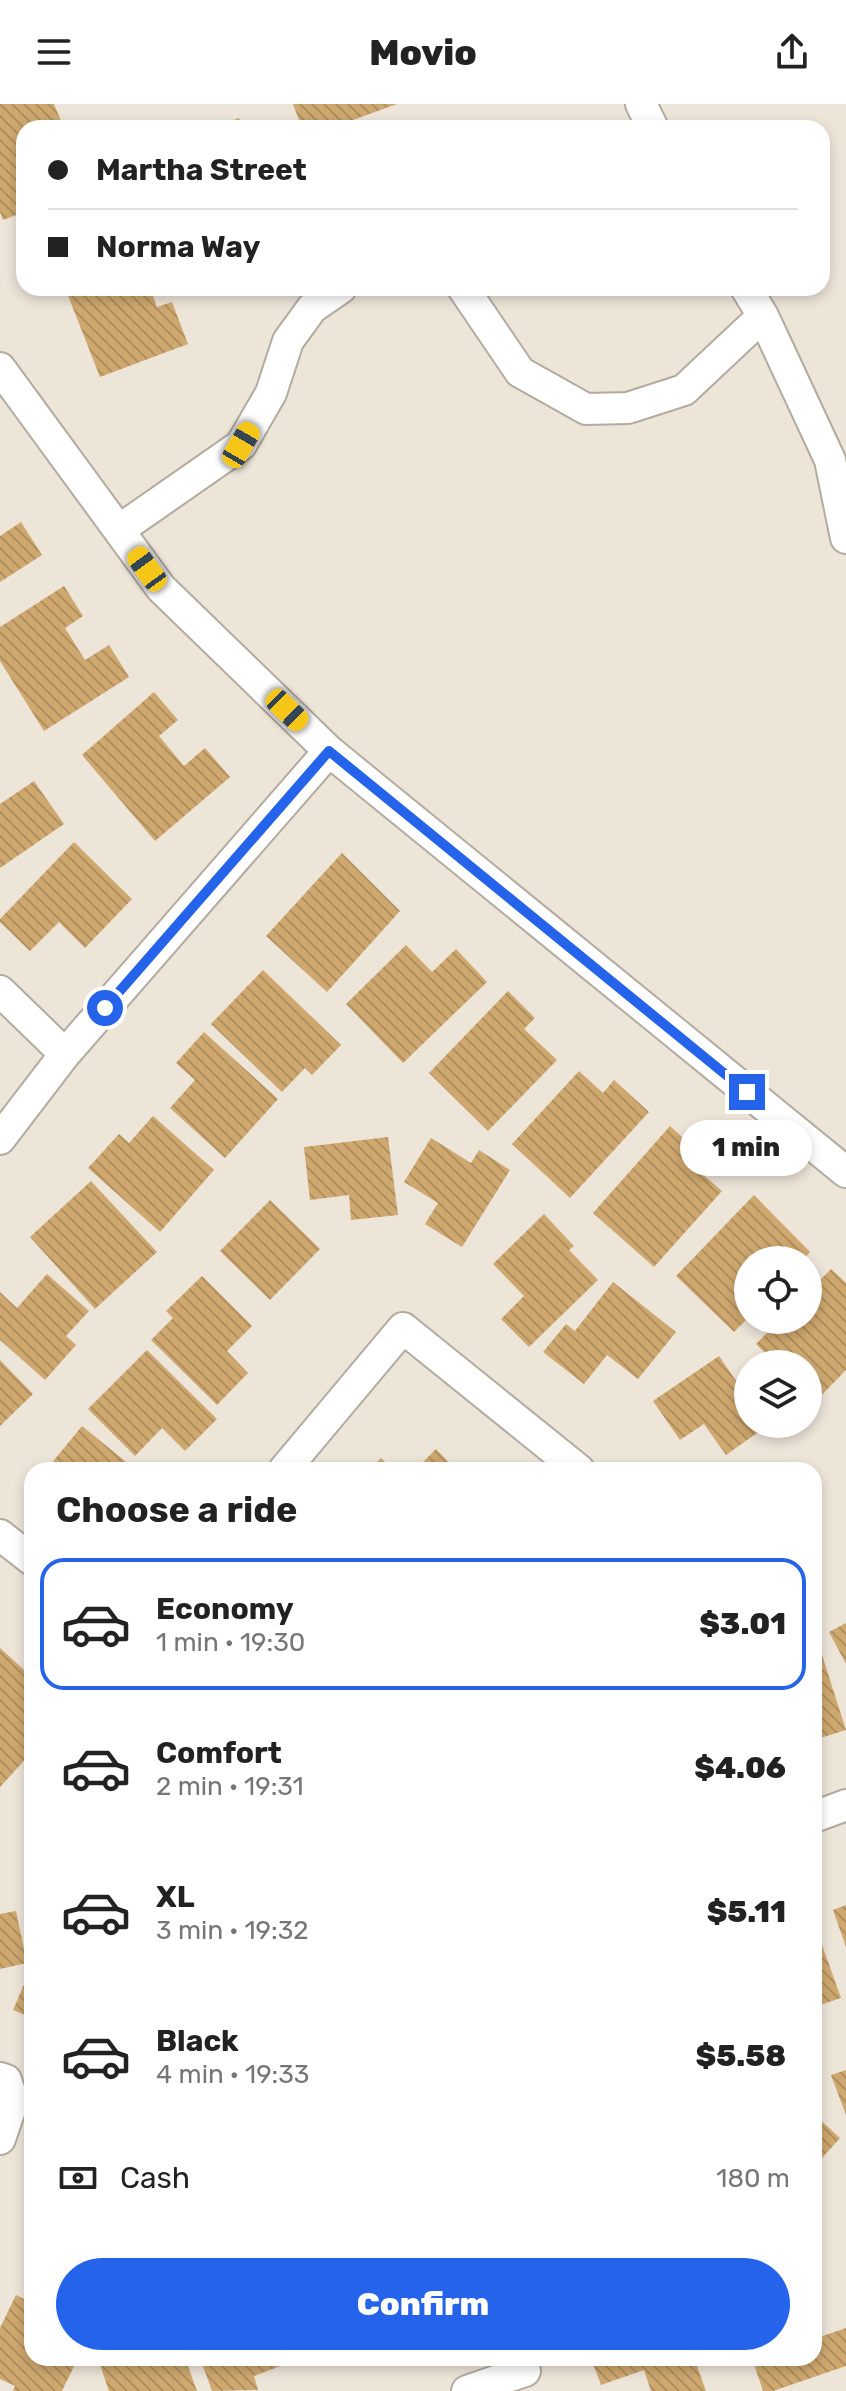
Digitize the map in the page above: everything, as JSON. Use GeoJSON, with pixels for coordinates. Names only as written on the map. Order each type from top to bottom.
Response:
{"type":"FeatureCollection","features":[{"type":"Feature","properties":{"kind":"street"},"geometry":{"type":"LineString","coordinates":[[119,530],[241,445],[271,393],[288,341],[312,308],[329,296]]}},
{"type":"Feature","properties":{"kind":"street"},"geometry":{"type":"LineString","coordinates":[[468,296],[520,372],[586,409],[628,408],[684,390],[763,316]]}},
{"type":"Feature","properties":{"kind":"street"},"geometry":{"type":"LineString","coordinates":[[751,296],[838,457],[846,538]]}},
{"type":"Feature","properties":{"kind":"street"},"geometry":{"type":"LineString","coordinates":[[0,368],[161,588],[329,751],[846,1172]]}},
{"type":"Feature","properties":{"kind":"street"},"geometry":{"type":"LineString","coordinates":[[0,1139],[65,1054],[329,751]]}},
{"type":"Feature","properties":{"kind":"street"},"geometry":{"type":"LineString","coordinates":[[0,991],[65,1054]]}},
{"type":"Feature","properties":{"kind":"street"},"geometry":{"type":"LineString","coordinates":[[291,1462],[403,1328],[569,1462]]}},
{"type":"Feature","properties":{"kind":"street"},"geometry":{"type":"LineString","coordinates":[[0,1535],[24,1554]]}},
{"type":"Feature","properties":{"kind":"street"},"geometry":{"type":"LineString","coordinates":[[822,1814],[846,1805]]}},
{"type":"Feature","properties":{"kind":"street"},"geometry":{"type":"LineString","coordinates":[[0,2078],[6,2080],[13,2101],[0,2139]]}},
{"type":"Feature","properties":{"kind":"street"},"geometry":{"type":"LineString","coordinates":[[467,2391],[525,2373]]}},
{"type":"Feature","properties":{"kind":"building"},"geometry":{"type":"Polygon","coordinates":[[[0,104],[54,104],[61,120],[16,120],[16,215],[3,220],[0,212],[0,104]]]}},
{"type":"Feature","properties":{"kind":"building"},"geometry":{"type":"Polygon","coordinates":[[[293,104],[397,104],[353,120],[299,120],[293,104]]]}},
{"type":"Feature","properties":{"kind":"building"},"geometry":{"type":"Polygon","coordinates":[[[68,296],[153,296],[157,307],[172,302],[188,344],[100,377],[68,296]]]}},
{"type":"Feature","properties":{"kind":"building"},"geometry":{"type":"Polygon","coordinates":[[[21,522],[42,555],[0,582],[0,536],[21,522]]]}},
{"type":"Feature","properties":{"kind":"building"},"geometry":{"type":"Polygon","coordinates":[[[64,586],[83,616],[65,628],[85,660],[109,645],[129,677],[44,731],[0,661],[0,627],[64,586]]]}},
{"type":"Feature","properties":{"kind":"building"},"geometry":{"type":"Polygon","coordinates":[[[154,692],[178,720],[159,736],[184,766],[205,748],[230,777],[155,841],[82,755],[154,692]]]}},
{"type":"Feature","properties":{"kind":"building"},"geometry":{"type":"Polygon","coordinates":[[[34,781],[64,824],[0,868],[0,804],[34,781]]]}},
{"type":"Feature","properties":{"kind":"building"},"geometry":{"type":"Polygon","coordinates":[[[74,842],[132,899],[85,948],[59,922],[30,951],[0,919],[74,842]]]}},
{"type":"Feature","properties":{"kind":"building"},"geometry":{"type":"Polygon","coordinates":[[[342,853],[400,911],[327,992],[266,936],[342,853]]]}},
{"type":"Feature","properties":{"kind":"building"},"geometry":{"type":"Polygon","coordinates":[[[406,945],[432,972],[456,949],[487,982],[403,1063],[346,1004],[406,945]]]}},
{"type":"Feature","properties":{"kind":"building"},"geometry":{"type":"Polygon","coordinates":[[[263,970],[341,1045],[312,1075],[305,1068],[282,1092],[211,1024],[263,970]]]}},
{"type":"Feature","properties":{"kind":"building"},"geometry":{"type":"Polygon","coordinates":[[[508,991],[535,1018],[524,1029],[557,1060],[488,1131],[429,1073],[508,991]]]}},
{"type":"Feature","properties":{"kind":"building"},"geometry":{"type":"Polygon","coordinates":[[[204,1032],[278,1099],[225,1158],[170,1108],[195,1080],[176,1063],[204,1032]]]}},
{"type":"Feature","properties":{"kind":"building"},"geometry":{"type":"Polygon","coordinates":[[[579,1071],[603,1093],[614,1080],[649,1112],[570,1198],[512,1144],[579,1071]]]}},
{"type":"Feature","properties":{"kind":"building"},"geometry":{"type":"Polygon","coordinates":[[[153,1116],[214,1170],[160,1232],[88,1168],[119,1134],[129,1143],[153,1116]]]}},
{"type":"Feature","properties":{"kind":"building"},"geometry":{"type":"Polygon","coordinates":[[[670,1126],[702,1155],[693,1166],[722,1191],[654,1267],[593,1213],[670,1126]]]}},
{"type":"Feature","properties":{"kind":"building"},"geometry":{"type":"Polygon","coordinates":[[[388,1137],[398,1215],[351,1220],[349,1195],[310,1200],[304,1147],[388,1137]]]}},
{"type":"Feature","properties":{"kind":"building"},"geometry":{"type":"Polygon","coordinates":[[[431,1138],[471,1163],[479,1150],[510,1170],[462,1247],[425,1224],[438,1203],[404,1182],[431,1138]]]}},
{"type":"Feature","properties":{"kind":"building"},"geometry":{"type":"Polygon","coordinates":[[[91,1181],[157,1252],[95,1309],[30,1237],[91,1181]]]}},
{"type":"Feature","properties":{"kind":"building"},"geometry":{"type":"Polygon","coordinates":[[[754,1195],[804,1246],[734,1246],[734,1332],[676,1276],[754,1195]]]}},
{"type":"Feature","properties":{"kind":"building"},"geometry":{"type":"Polygon","coordinates":[[[270,1200],[320,1249],[270,1300],[220,1251],[270,1200]]]}},
{"type":"Feature","properties":{"kind":"building"},"geometry":{"type":"Polygon","coordinates":[[[544,1214],[574,1246],[569,1250],[598,1280],[529,1347],[501,1319],[524,1296],[493,1264],[544,1214]]]}},
{"type":"Feature","properties":{"kind":"building"},"geometry":{"type":"Polygon","coordinates":[[[831,1269],[846,1283],[846,1370],[822,1395],[822,1350],[762,1350],[756,1344],[766,1334],[822,1334],[822,1278],[831,1269]]]}},
{"type":"Feature","properties":{"kind":"building"},"geometry":{"type":"Polygon","coordinates":[[[47,1274],[89,1311],[66,1336],[76,1345],[45,1380],[0,1340],[0,1292],[17,1308],[47,1274]]]}},
{"type":"Feature","properties":{"kind":"building"},"geometry":{"type":"Polygon","coordinates":[[[202,1276],[252,1326],[227,1351],[248,1373],[217,1405],[151,1340],[173,1318],[166,1311],[202,1276]]]}},
{"type":"Feature","properties":{"kind":"building"},"geometry":{"type":"Polygon","coordinates":[[[613,1282],[676,1332],[638,1379],[607,1355],[584,1384],[543,1352],[566,1324],[575,1331],[613,1282]]]}},
{"type":"Feature","properties":{"kind":"building"},"geometry":{"type":"Polygon","coordinates":[[[147,1350],[217,1419],[185,1451],[162,1428],[135,1456],[88,1409],[147,1350]]]}},
{"type":"Feature","properties":{"kind":"building"},"geometry":{"type":"Polygon","coordinates":[[[719,1356],[734,1378],[734,1438],[750,1438],[726,1455],[704,1424],[680,1440],[653,1401],[719,1356]]]}},
{"type":"Feature","properties":{"kind":"building"},"geometry":{"type":"Polygon","coordinates":[[[0,1360],[33,1394],[0,1426],[0,1360]]]}},
{"type":"Feature","properties":{"kind":"building"},"geometry":{"type":"Polygon","coordinates":[[[82,1426],[126,1462],[53,1462],[82,1426]]]}},
{"type":"Feature","properties":{"kind":"building"},"geometry":{"type":"Polygon","coordinates":[[[436,1449],[448,1462],[423,1462],[436,1449]]]}},
{"type":"Feature","properties":{"kind":"building"},"geometry":{"type":"Polygon","coordinates":[[[846,1623],[846,1664],[829,1632],[846,1623]]]}},
{"type":"Feature","properties":{"kind":"building"},"geometry":{"type":"Polygon","coordinates":[[[0,1648],[24,1670],[24,1761],[0,1787],[0,1648]]]}},
{"type":"Feature","properties":{"kind":"building"},"geometry":{"type":"Polygon","coordinates":[[[822,1655],[846,1730],[822,1738],[822,1655]]]}},
{"type":"Feature","properties":{"kind":"building"},"geometry":{"type":"Polygon","coordinates":[[[846,1905],[846,1947],[833,1910],[846,1905]]]}},
{"type":"Feature","properties":{"kind":"building"},"geometry":{"type":"Polygon","coordinates":[[[16,1911],[24,1964],[0,1969],[0,1914],[16,1911]]]}},
{"type":"Feature","properties":{"kind":"building"},"geometry":{"type":"Polygon","coordinates":[[[822,1945],[841,1998],[822,2004],[822,1945]]]}},
{"type":"Feature","properties":{"kind":"building"},"geometry":{"type":"Polygon","coordinates":[[[24,1985],[24,2015],[13,2010],[24,1985]]]}},
{"type":"Feature","properties":{"kind":"building"},"geometry":{"type":"Polygon","coordinates":[[[846,2070],[846,2115],[831,2075],[846,2070]]]}},
{"type":"Feature","properties":{"kind":"building"},"geometry":{"type":"Polygon","coordinates":[[[822,2121],[840,2138],[822,2158],[822,2121]]]}},
{"type":"Feature","properties":{"kind":"building"},"geometry":{"type":"Polygon","coordinates":[[[16,2295],[24,2299],[24,2366],[74,2366],[62,2391],[13,2391],[15,2386],[0,2379],[0,2328],[16,2295]]]}},
{"type":"Feature","properties":{"kind":"building"},"geometry":{"type":"Polygon","coordinates":[[[846,2328],[846,2366],[773,2391],[763,2391],[755,2366],[822,2366],[822,2336],[846,2328]]]}},
{"type":"Feature","properties":{"kind":"building"},"geometry":{"type":"Polygon","coordinates":[[[100,2366],[188,2366],[197,2391],[109,2391],[100,2366]]]}},
{"type":"Feature","properties":{"kind":"building"},"geometry":{"type":"Polygon","coordinates":[[[203,2366],[280,2366],[254,2376],[258,2390],[212,2391],[203,2366]]]}},
{"type":"Feature","properties":{"kind":"building"},"geometry":{"type":"Polygon","coordinates":[[[594,2366],[697,2366],[706,2391],[651,2391],[644,2370],[601,2385],[594,2366]]]}},
{"type":"Feature","properties":{"kind":"route"},"geometry":{"type":"LineString","coordinates":[[105,1008],[329,751],[747,1092]]}}]}
